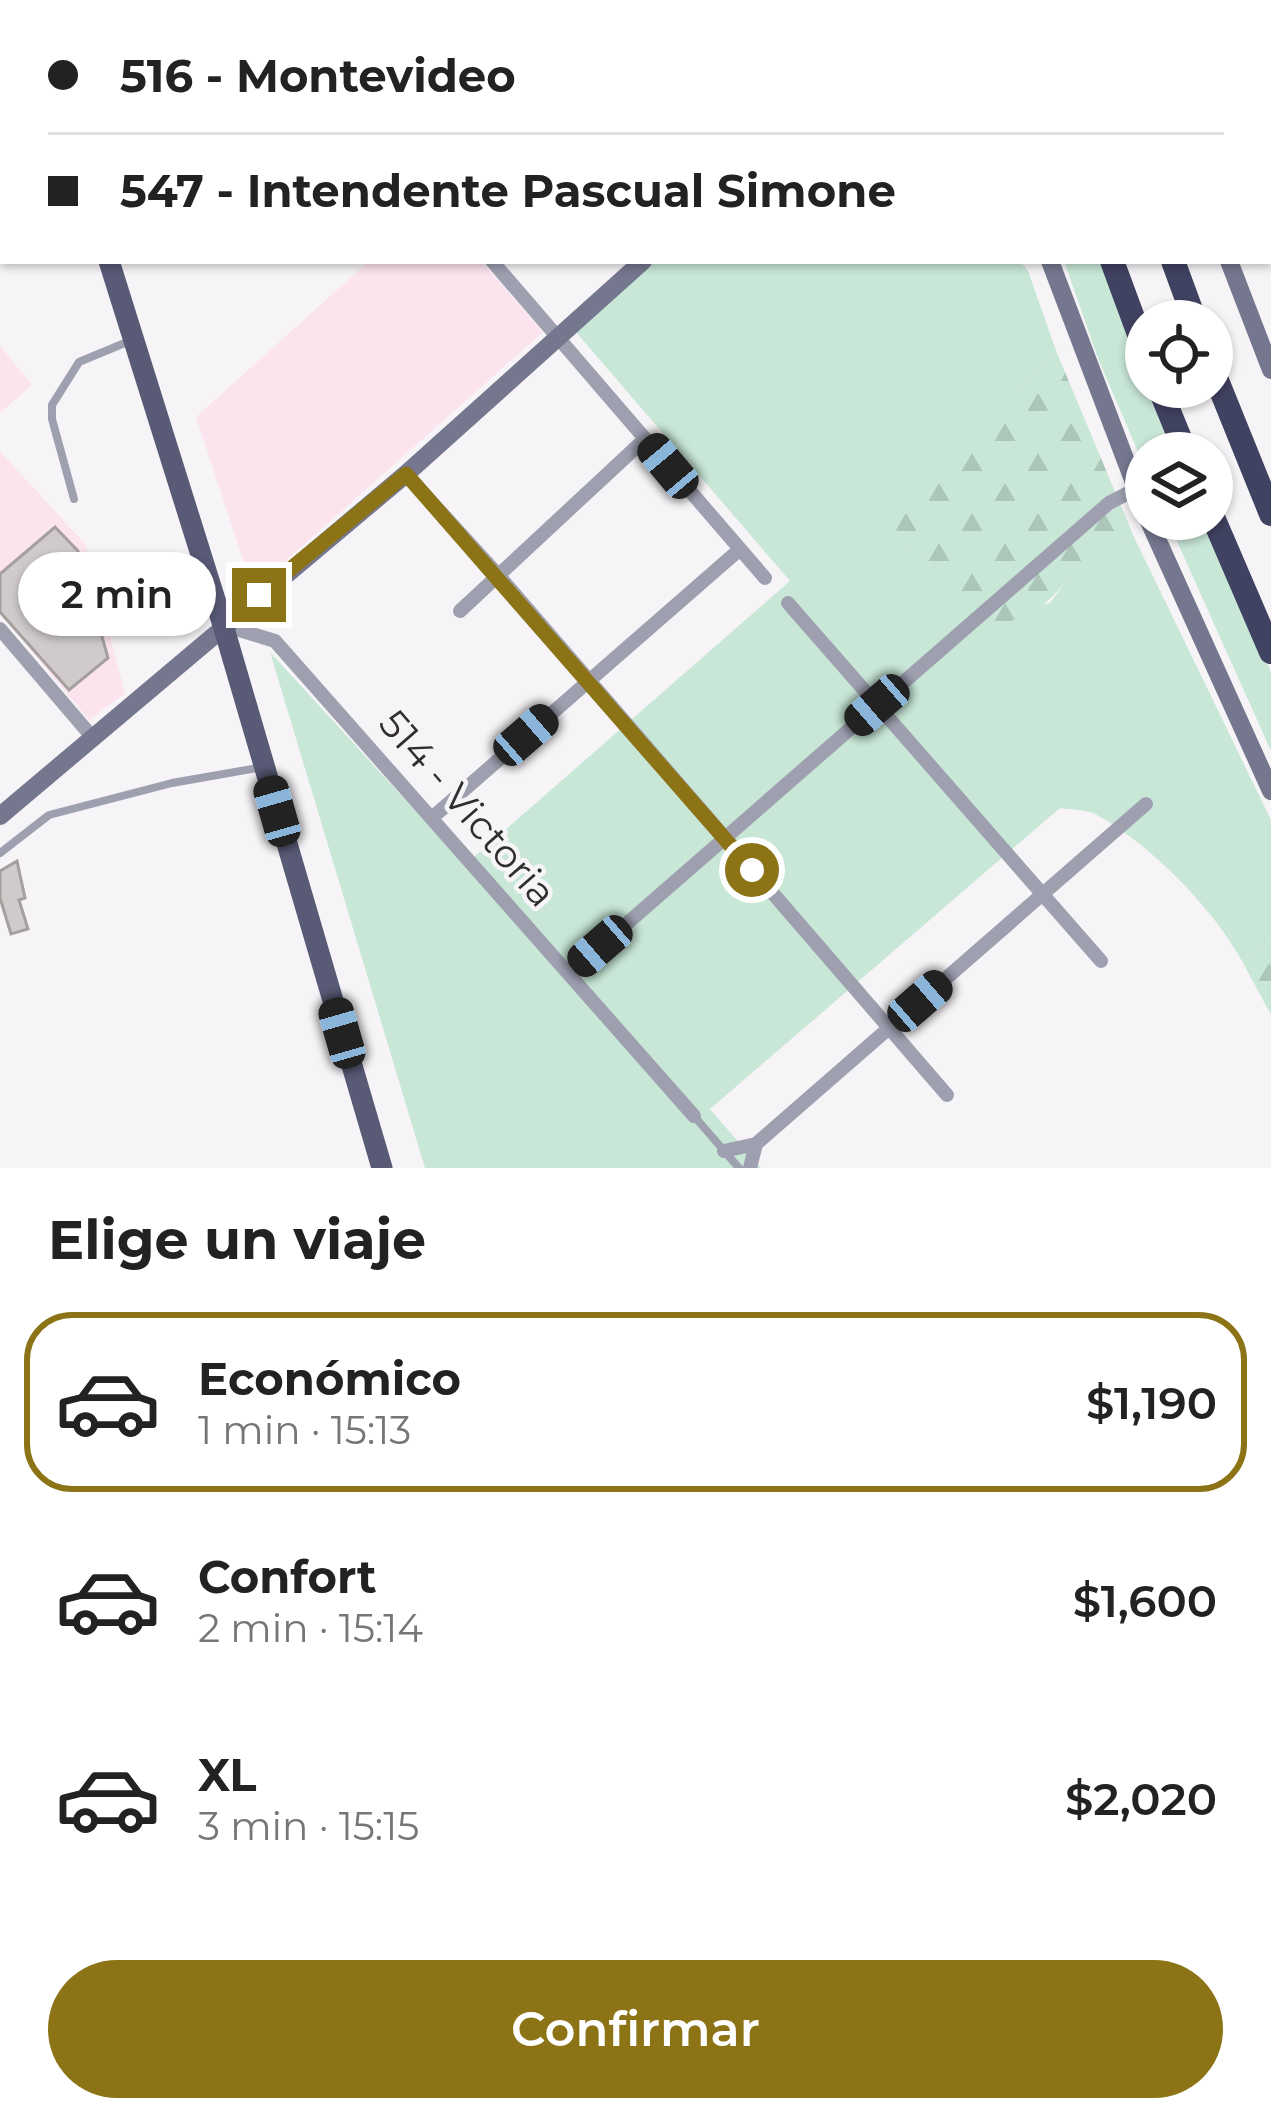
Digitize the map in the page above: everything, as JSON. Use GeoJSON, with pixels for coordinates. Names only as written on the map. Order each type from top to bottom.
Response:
{"type":"FeatureCollection","features":[{"type":"Feature","properties":{"kind":"highway"},"geometry":{"type":"LineString","coordinates":[[1113,264],[1126,300]]}},
{"type":"Feature","properties":{"kind":"highway"},"geometry":{"type":"LineString","coordinates":[[1174,264],[1187,300]]}},
{"type":"Feature","properties":{"kind":"highway"},"geometry":{"type":"LineString","coordinates":[[1228,408],[1271,514]]}},
{"type":"Feature","properties":{"kind":"highway"},"geometry":{"type":"LineString","coordinates":[[1223,540],[1271,652]]}},
{"type":"Feature","properties":{"kind":"main road"},"geometry":{"type":"LineString","coordinates":[[110,264],[223,625],[382,1168]]}},
{"type":"Feature","properties":{"kind":"street"},"geometry":{"type":"LineString","coordinates":[[494,264],[765,578]]}},
{"type":"Feature","properties":{"kind":"street"},"geometry":{"type":"LineString","coordinates":[[0,816],[406,474],[641,264]]}},
{"type":"Feature","properties":{"kind":"street"},"geometry":{"type":"LineString","coordinates":[[1051,264],[1125,460]]}},
{"type":"Feature","properties":{"kind":"street"},"geometry":{"type":"LineString","coordinates":[[1230,264],[1271,370]]}},
{"type":"Feature","properties":{"kind":"street"},"geometry":{"type":"LineString","coordinates":[[460,611],[645,439]]}},
{"type":"Feature","properties":{"kind":"street"},"geometry":{"type":"LineString","coordinates":[[406,474],[946,1095]]}},
{"type":"Feature","properties":{"kind":"street"},"geometry":{"type":"LineString","coordinates":[[569,974],[1109,502],[1125,494]]}},
{"type":"Feature","properties":{"kind":"street"},"geometry":{"type":"LineString","coordinates":[[1158,540],[1271,791]]}},
{"type":"Feature","properties":{"kind":"street"},"geometry":{"type":"LineString","coordinates":[[433,817],[739,550]]}},
{"type":"Feature","properties":{"kind":"street"},"geometry":{"type":"LineString","coordinates":[[788,603],[1101,961]]}},
{"type":"Feature","properties":{"kind":"street","name":"514 - Victoria"},"geometry":{"type":"LineString","coordinates":[[223,625],[275,641],[694,1116]]}},
{"type":"Feature","properties":{"kind":"street"},"geometry":{"type":"LineString","coordinates":[[0,629],[93,738]]}},
{"type":"Feature","properties":{"kind":"street"},"geometry":{"type":"LineString","coordinates":[[724,1150],[756,1144],[1146,804]]}},
{"type":"Feature","properties":{"kind":"street"},"geometry":{"type":"LineString","coordinates":[[750,1168],[756,1144]]}},
{"type":"Feature","properties":{"kind":"lane"},"geometry":{"type":"LineString","coordinates":[[74,499],[52,405],[79,362],[134,340]]}},
{"type":"Feature","properties":{"kind":"lane"},"geometry":{"type":"LineString","coordinates":[[0,853],[49,814],[264,766]]}},
{"type":"Feature","properties":{"kind":"lane"},"geometry":{"type":"LineString","coordinates":[[694,1116],[739,1168]]}},
{"type":"Feature","properties":{"kind":"shaded area"},"geometry":{"type":"Polygon","coordinates":[[[366,264],[484,264],[543,332],[253,590],[196,417],[366,264]]]}},
{"type":"Feature","properties":{"kind":"shaded area"},"geometry":{"type":"Polygon","coordinates":[[[0,346],[32,385],[0,413],[0,346]]]}},
{"type":"Feature","properties":{"kind":"shaded area"},"geometry":{"type":"Polygon","coordinates":[[[0,451],[86,545],[125,693],[89,720],[0,613],[0,451]]]}},
{"type":"Feature","properties":{"kind":"green space"},"geometry":{"type":"Polygon","coordinates":[[[651,264],[1022,264],[1057,353],[862,520],[919,553],[973,621],[1050,603],[1100,535],[1135,540],[1271,820],[1271,941],[1242,961],[1198,899],[1159,860],[1093,813],[1060,808],[710,1109],[761,1168],[425,1168],[270,652],[465,865],[790,581],[575,331],[651,264]]]}},
{"type":"Feature","properties":{"kind":"green space"},"geometry":{"type":"Polygon","coordinates":[[[1065,264],[1103,264],[1125,327],[1125,408],[1155,408],[1166,432],[1130,432],[1065,264]]]}},
{"type":"Feature","properties":{"kind":"green space"},"geometry":{"type":"Polygon","coordinates":[[[1057,353],[1125,515],[1125,537],[1100,536],[1062,586],[1033,611],[1016,620],[973,622],[919,553],[861,520],[1057,353]]]}},
{"type":"Feature","properties":{"kind":"green space"},"geometry":{"type":"Polygon","coordinates":[[[1176,540],[1211,540],[1271,672],[1271,751],[1176,540]]]}},
{"type":"Feature","properties":{"kind":"green space"},"geometry":{"type":"Polygon","coordinates":[[[1271,941],[1271,1015],[1242,961],[1271,941]]]}},
{"type":"Feature","properties":{"kind":"building"},"geometry":{"type":"Polygon","coordinates":[[[55,527],[78,551],[108,658],[69,690],[0,612],[0,574],[55,527]]]}},
{"type":"Feature","properties":{"kind":"building"},"geometry":{"type":"Polygon","coordinates":[[[17,861],[25,898],[19,900],[28,929],[11,934],[0,898],[0,871],[17,861]]]}},
{"type":"Feature","properties":{"kind":"route"},"geometry":{"type":"LineString","coordinates":[[259,595],[406,474],[752,870]]}}]}
